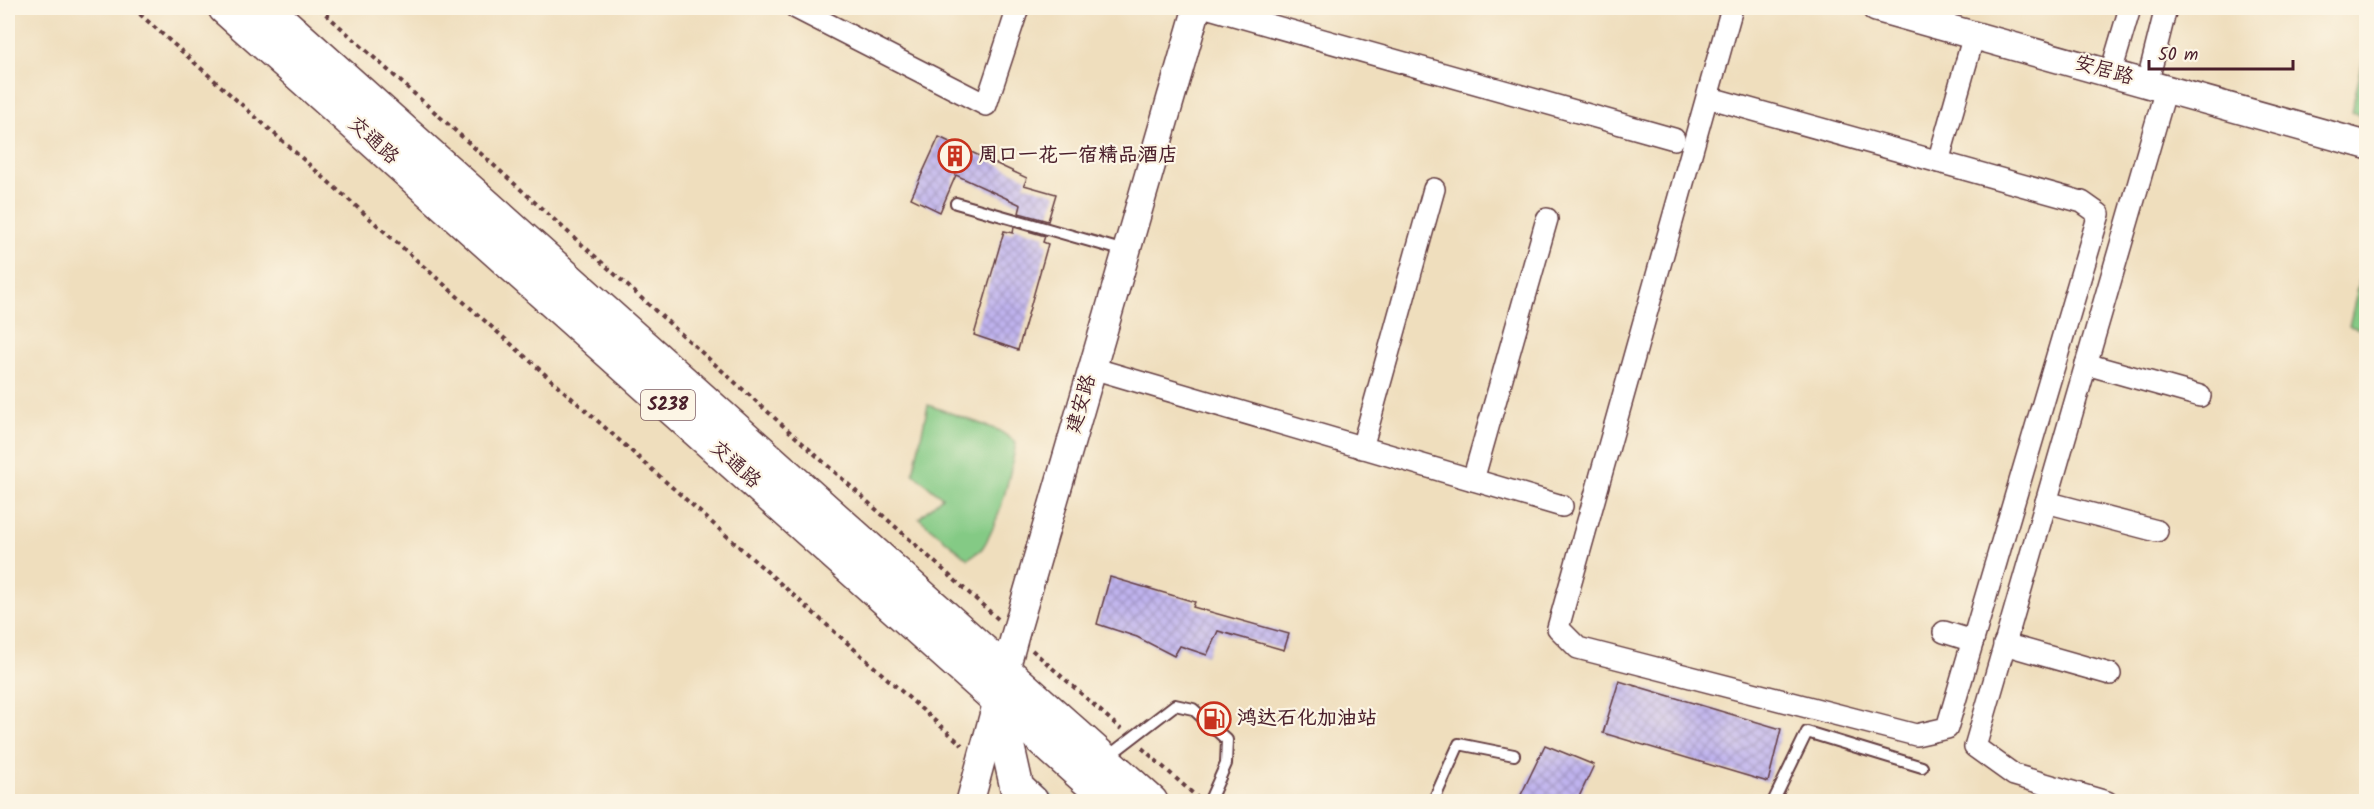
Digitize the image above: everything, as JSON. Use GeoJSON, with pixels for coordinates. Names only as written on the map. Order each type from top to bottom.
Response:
{"type":"FeatureCollection","features":[{"type":"Feature","properties":{"kind":"main road","name":"交通路"},"geometry":{"type":"LineString","coordinates":[[225,8],[1001,686],[1104,760],[1151,801]]}},
{"type":"Feature","properties":{"kind":"main road","name":"交通路"},"geometry":{"type":"LineString","coordinates":[[266,8],[1001,686],[1112,801]]}},
{"type":"Feature","properties":{"kind":"main road"},"geometry":{"type":"LineString","coordinates":[[1001,686],[1017,788],[1032,801]]}},
{"type":"Feature","properties":{"kind":"street"},"geometry":{"type":"LineString","coordinates":[[796,8],[986,105],[1018,8]]}},
{"type":"Feature","properties":{"kind":"street","name":"建安路"},"geometry":{"type":"LineString","coordinates":[[970,801],[1015,635],[1197,8]]}},
{"type":"Feature","properties":{"kind":"street"},"geometry":{"type":"LineString","coordinates":[[1209,8],[1674,139]]}},
{"type":"Feature","properties":{"kind":"street"},"geometry":{"type":"LineString","coordinates":[[1707,97],[2082,202],[2099,214],[1947,728],[1916,735],[1578,648],[1558,628],[1707,97],[1732,8]]}},
{"type":"Feature","properties":{"kind":"street","name":"安居路"},"geometry":{"type":"LineString","coordinates":[[1876,8],[2367,145]]}},
{"type":"Feature","properties":{"kind":"street"},"geometry":{"type":"LineString","coordinates":[[2110,72],[2130,8]]}},
{"type":"Feature","properties":{"kind":"street"},"geometry":{"type":"LineString","coordinates":[[2107,801],[2014,775],[1975,747],[2086,363],[2157,86],[2166,8]]}},
{"type":"Feature","properties":{"kind":"street"},"geometry":{"type":"LineString","coordinates":[[1938,162],[1974,35]]}},
{"type":"Feature","properties":{"kind":"street"},"geometry":{"type":"LineString","coordinates":[[1362,448],[1434,189]]}},
{"type":"Feature","properties":{"kind":"street"},"geometry":{"type":"LineString","coordinates":[[1473,480],[1547,219]]}},
{"type":"Feature","properties":{"kind":"street"},"geometry":{"type":"LineString","coordinates":[[2086,363],[2200,396]]}},
{"type":"Feature","properties":{"kind":"street"},"geometry":{"type":"LineString","coordinates":[[1092,368],[1562,506]]}},
{"type":"Feature","properties":{"kind":"street"},"geometry":{"type":"LineString","coordinates":[[2046,502],[2157,531]]}},
{"type":"Feature","properties":{"kind":"street"},"geometry":{"type":"LineString","coordinates":[[1944,632],[1973,641]]}},
{"type":"Feature","properties":{"kind":"street"},"geometry":{"type":"LineString","coordinates":[[2004,644],[2110,674]]}},
{"type":"Feature","properties":{"kind":"lane"},"geometry":{"type":"LineString","coordinates":[[956,203],[1125,251]]}},
{"type":"Feature","properties":{"kind":"lane"},"geometry":{"type":"LineString","coordinates":[[1104,760],[1130,737],[1174,705],[1193,709],[1227,740],[1226,764],[1209,801]]}},
{"type":"Feature","properties":{"kind":"lane"},"geometry":{"type":"LineString","coordinates":[[1773,801],[1807,732],[1922,767]]}},
{"type":"Feature","properties":{"kind":"lane"},"geometry":{"type":"LineString","coordinates":[[1433,801],[1459,744],[1514,755]]}},
{"type":"Feature","properties":{"kind":"path"},"geometry":{"type":"LineString","coordinates":[[133,8],[981,763]]}},
{"type":"Feature","properties":{"kind":"path"},"geometry":{"type":"LineString","coordinates":[[319,8],[1202,801]]}},
{"type":"Feature","properties":{"kind":"green space"},"geometry":{"type":"Polygon","coordinates":[[[2366,48],[2366,116],[2351,112],[2366,48]]]}},
{"type":"Feature","properties":{"kind":"green space"},"geometry":{"type":"Polygon","coordinates":[[[2366,254],[2366,331],[2349,326],[2366,254]]]}},
{"type":"Feature","properties":{"kind":"green space"},"geometry":{"type":"Polygon","coordinates":[[[928,405],[998,430],[1016,442],[1008,482],[995,524],[982,549],[968,559],[919,518],[942,497],[913,473],[928,405]]]}},
{"type":"Feature","properties":{"kind":"building","name":"周口一花一宿精品酒店"},"geometry":{"type":"Polygon","coordinates":[[[939,137],[1027,178],[1024,185],[1056,194],[1048,221],[1019,213],[1021,205],[956,175],[940,212],[911,198],[939,137]]]}},
{"type":"Feature","properties":{"kind":"building"},"geometry":{"type":"Polygon","coordinates":[[[1014,227],[1045,236],[1043,242],[1048,244],[1018,350],[974,335],[1004,231],[1013,233],[1014,227]]]}},
{"type":"Feature","properties":{"kind":"building"},"geometry":{"type":"Polygon","coordinates":[[[1110,577],[1195,602],[1193,607],[1289,634],[1284,650],[1218,631],[1207,655],[1180,646],[1174,656],[1137,637],[1097,624],[1110,577]]]}},
{"type":"Feature","properties":{"kind":"building"},"geometry":{"type":"Polygon","coordinates":[[[1619,681],[1781,729],[1768,782],[1603,733],[1619,681]]]}},
{"type":"Feature","properties":{"kind":"building"},"geometry":{"type":"Polygon","coordinates":[[[1545,745],[1594,765],[1577,801],[1518,801],[1545,745]]]}},
{"type":"Feature","properties":{"kind":"waterway"},"geometry":{"type":"LineString","coordinates":[[1039,788],[1054,802]]}},
{"type":"Feature","properties":{"kind":"place","name":"周口一花一宿精品酒店"},"geometry":{"type":"Point","coordinates":[955,156]}},
{"type":"Feature","properties":{"kind":"place","name":"鸿达石化加油站"},"geometry":{"type":"Point","coordinates":[1214,719]}}]}
